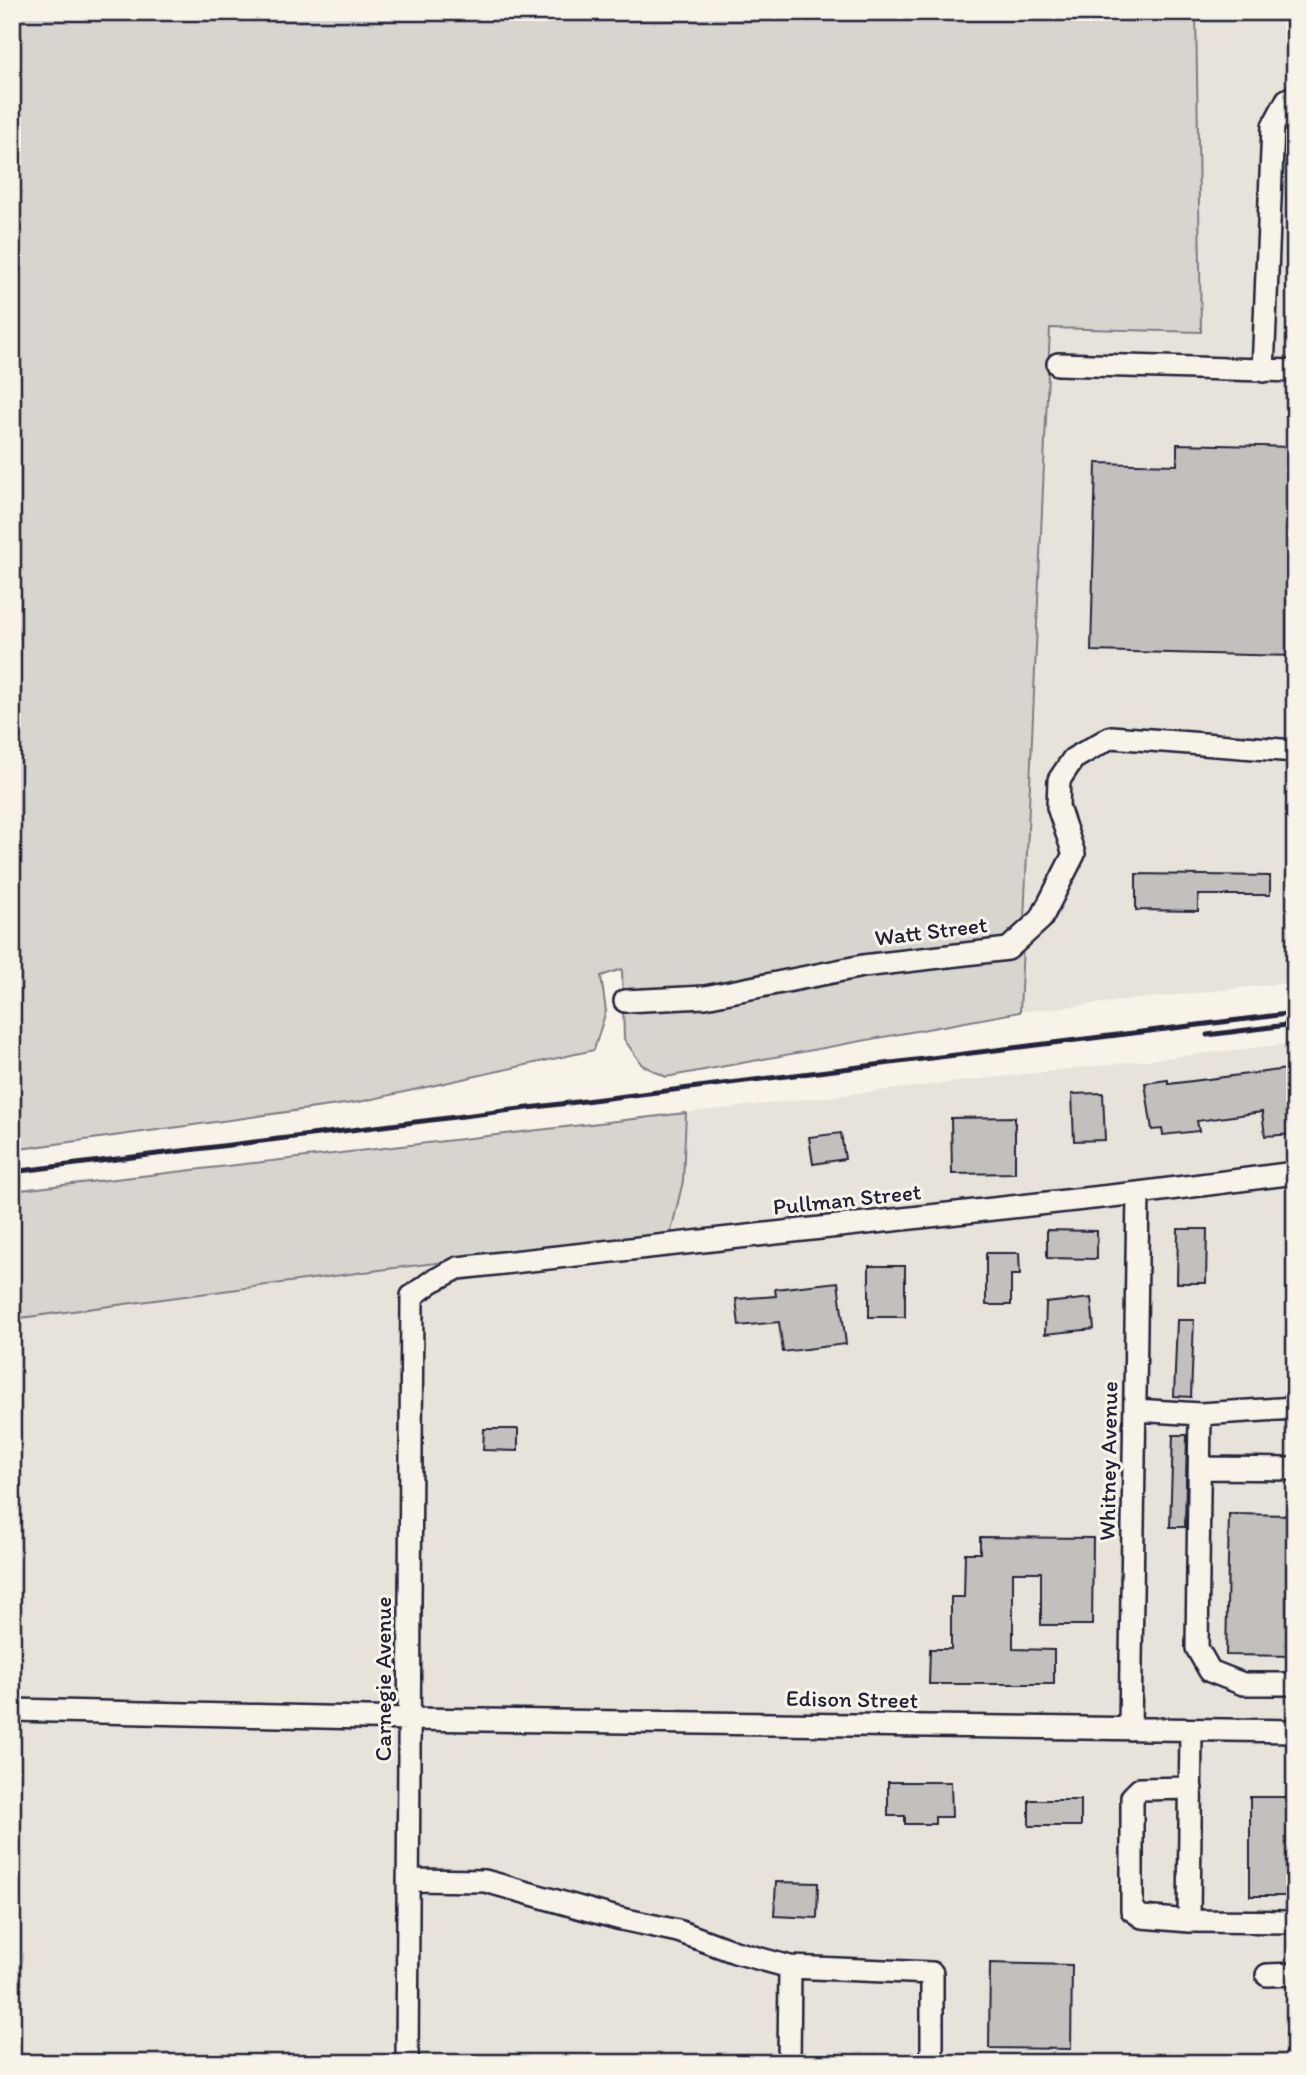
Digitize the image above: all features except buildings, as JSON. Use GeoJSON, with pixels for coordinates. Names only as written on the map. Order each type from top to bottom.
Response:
{"type":"FeatureCollection","features":[{"type":"Feature","properties":{"kind":"street"},"geometry":{"type":"LineString","coordinates":[[1263,371],[1273,127],[1287,100],[1295,96]]}},
{"type":"Feature","properties":{"kind":"street"},"geometry":{"type":"LineString","coordinates":[[1058,364],[1295,371]]}},
{"type":"Feature","properties":{"kind":"street","name":"Watt Street"},"geometry":{"type":"LineString","coordinates":[[625,1002],[705,997],[863,966],[1008,949],[1041,919],[1074,854],[1058,807],[1059,780],[1073,759],[1111,737],[1295,751]]}},
{"type":"Feature","properties":{"kind":"street","name":"Pullman Street"},"geometry":{"type":"LineString","coordinates":[[412,1296],[458,1268],[1138,1193],[1295,1173]]}},
{"type":"Feature","properties":{"kind":"street","name":"Whitney Avenue"},"geometry":{"type":"LineString","coordinates":[[1130,1729],[1138,1193]]}},
{"type":"Feature","properties":{"kind":"street","name":"Carnegie Avenue"},"geometry":{"type":"LineString","coordinates":[[407,2063],[412,1296]]}},
{"type":"Feature","properties":{"kind":"street"},"geometry":{"type":"LineString","coordinates":[[1135,1410],[1200,1414],[1295,1408]]}},
{"type":"Feature","properties":{"kind":"street"},"geometry":{"type":"LineString","coordinates":[[1200,1414],[1196,1648],[1210,1671],[1244,1684],[1295,1684]]}},
{"type":"Feature","properties":{"kind":"street"},"geometry":{"type":"LineString","coordinates":[[1201,1468],[1295,1469]]}},
{"type":"Feature","properties":{"kind":"street","name":"Edison Street"},"geometry":{"type":"LineString","coordinates":[[12,1710],[409,1719],[1295,1731]]}},
{"type":"Feature","properties":{"kind":"street"},"geometry":{"type":"LineString","coordinates":[[1189,1921],[1191,1730]]}},
{"type":"Feature","properties":{"kind":"street"},"geometry":{"type":"LineString","coordinates":[[1191,1788],[1140,1789],[1132,1797],[1132,1910],[1142,1917],[1189,1921],[1295,1922]]}},
{"type":"Feature","properties":{"kind":"street"},"geometry":{"type":"LineString","coordinates":[[408,1880],[485,1881],[617,1918],[678,1931],[790,1968],[932,1973],[932,2063]]}},
{"type":"Feature","properties":{"kind":"street"},"geometry":{"type":"LineString","coordinates":[[789,2063],[790,1968]]}},
{"type":"Feature","properties":{"kind":"street"},"geometry":{"type":"LineString","coordinates":[[1267,1975],[1295,1974]]}},
{"type":"Feature","properties":{"kind":"shaded area"},"geometry":{"type":"Polygon","coordinates":[[[12,12],[1196,12],[1201,332],[1050,328],[1020,1012],[666,1077],[642,1065],[624,1039],[622,969],[601,976],[606,1011],[594,1050],[359,1102],[12,1150],[12,12]]]}},
{"type":"Feature","properties":{"kind":"shaded area"},"geometry":{"type":"Polygon","coordinates":[[[1196,12],[1295,12],[1295,982],[1020,1012],[1050,328],[1201,331],[1196,12]]]}},
{"type":"Feature","properties":{"kind":"shaded area"},"geometry":{"type":"Polygon","coordinates":[[[1295,1043],[1295,2063],[12,2063],[12,1319],[402,1267],[670,1236],[683,1181],[686,1113],[1295,1043]]]}},
{"type":"Feature","properties":{"kind":"shaded area"},"geometry":{"type":"Polygon","coordinates":[[[686,1113],[683,1181],[670,1236],[402,1267],[12,1319],[12,1191],[686,1113]]]}},
{"type":"Feature","properties":{"kind":"railway"},"geometry":{"type":"LineString","coordinates":[[12,1172],[1295,1013]]}},
{"type":"Feature","properties":{"kind":"railway"},"geometry":{"type":"LineString","coordinates":[[1207,1035],[1295,1024]]}}]}
